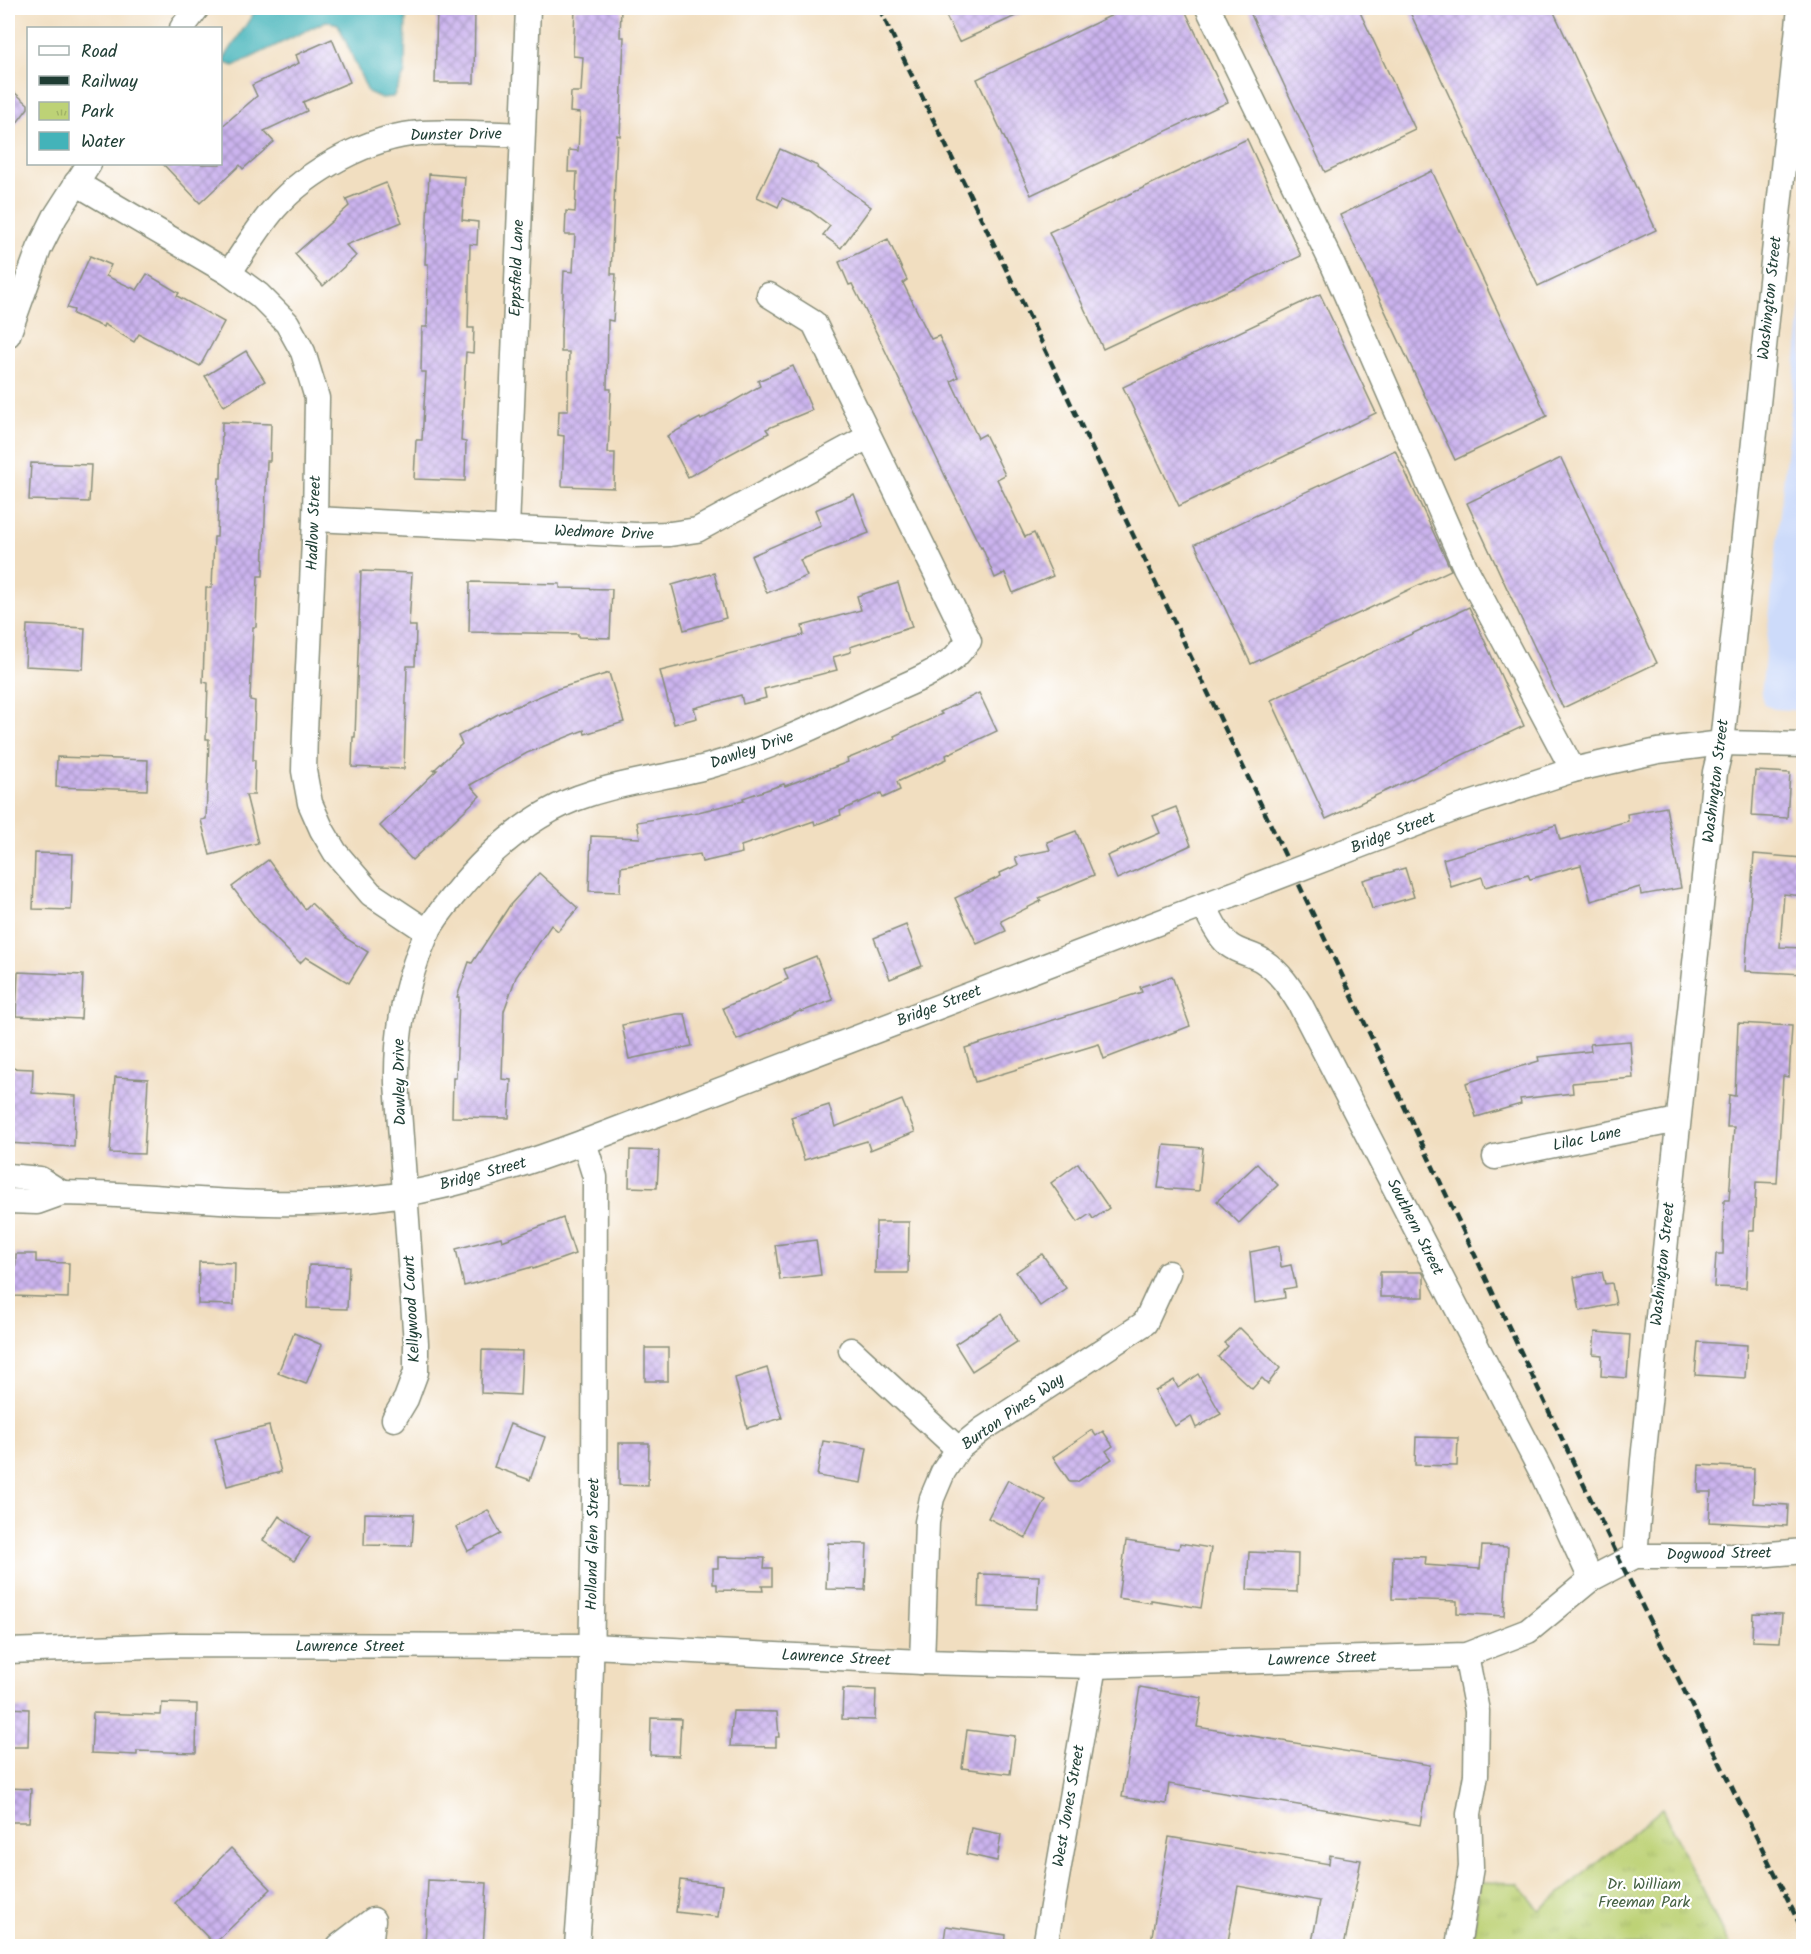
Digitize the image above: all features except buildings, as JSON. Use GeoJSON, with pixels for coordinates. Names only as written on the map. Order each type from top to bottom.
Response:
{"type":"FeatureCollection","features":[{"type":"Feature","properties":{"kind":"street"},"geometry":{"type":"LineString","coordinates":[[183,27],[197,8]]}},
{"type":"Feature","properties":{"kind":"street","name":"Eppsfield Lane"},"geometry":{"type":"LineString","coordinates":[[507,529],[528,8]]}},
{"type":"Feature","properties":{"kind":"street"},"geometry":{"type":"LineString","coordinates":[[1208,8],[1333,265],[1465,567],[1573,770]]}},
{"type":"Feature","properties":{"kind":"street","name":"Washington Street"},"geometry":{"type":"LineString","coordinates":[[1635,1556],[1715,772],[1722,743],[1800,8]]}},
{"type":"Feature","properties":{"kind":"street","name":"Dunster Drive"},"geometry":{"type":"LineString","coordinates":[[229,273],[275,208],[298,187],[332,163],[362,148],[390,138],[419,133],[522,135]]}},
{"type":"Feature","properties":{"kind":"street"},"geometry":{"type":"LineString","coordinates":[[8,335],[39,249],[55,217],[83,173]]}},
{"type":"Feature","properties":{"kind":"street","name":"Hadlow Street"},"geometry":{"type":"LineString","coordinates":[[83,173],[259,295],[287,323],[303,352],[316,398],[315,519],[304,771],[310,803],[335,852],[370,894],[428,932]]}},
{"type":"Feature","properties":{"kind":"street","name":"Dawley Drive"},"geometry":{"type":"LineString","coordinates":[[406,1193],[397,1056],[406,994],[428,932],[465,881],[493,850],[525,826],[555,808],[588,794],[709,766],[789,739],[933,671],[955,657],[969,641],[814,322],[769,295]]}},
{"type":"Feature","properties":{"kind":"street","name":"Wedmore Drive"},"geometry":{"type":"LineString","coordinates":[[315,519],[636,535],[698,530],[868,437]]}},
{"type":"Feature","properties":{"kind":"street","name":"Bridge Street"},"geometry":{"type":"LineString","coordinates":[[8,1201],[37,1202],[62,1193],[283,1203],[369,1199],[500,1172],[584,1142],[1455,809],[1573,770],[1658,752],[1722,743],[1803,745]]}},
{"type":"Feature","properties":{"kind":"street","name":"Southern Street"},"geometry":{"type":"LineString","coordinates":[[1204,905],[1228,944],[1263,961],[1274,970],[1286,982],[1300,1004],[1541,1471],[1591,1579]]}},
{"type":"Feature","properties":{"kind":"street","name":"Lilac Lane"},"geometry":{"type":"LineString","coordinates":[[1495,1157],[1678,1120]]}},
{"type":"Feature","properties":{"kind":"street","name":"Holland Glen Street"},"geometry":{"type":"LineString","coordinates":[[577,1947],[586,1822],[594,1500],[595,1177],[584,1142]]}},
{"type":"Feature","properties":{"kind":"street","name":"Bridge Street"},"geometry":{"type":"LineString","coordinates":[[8,1176],[40,1179],[62,1193]]}},
{"type":"Feature","properties":{"kind":"street","name":"Kellywood Court"},"geometry":{"type":"LineString","coordinates":[[394,1419],[406,1399],[416,1372],[406,1193]]}},
{"type":"Feature","properties":{"kind":"street","name":"Burton Pines Way"},"geometry":{"type":"LineString","coordinates":[[922,1662],[927,1522],[932,1498],[943,1472],[958,1449],[983,1429],[1145,1323],[1168,1273]]}},
{"type":"Feature","properties":{"kind":"street"},"geometry":{"type":"LineString","coordinates":[[851,1350],[958,1449]]}},
{"type":"Feature","properties":{"kind":"street","name":"Dogwood Street"},"geometry":{"type":"LineString","coordinates":[[1635,1556],[1746,1556],[1803,1551]]}},
{"type":"Feature","properties":{"kind":"street","name":"Lawrence Street"},"geometry":{"type":"LineString","coordinates":[[8,1651],[177,1646],[591,1646],[922,1662],[1094,1666],[1466,1655],[1528,1631],[1591,1579],[1635,1556]]}},
{"type":"Feature","properties":{"kind":"street"},"geometry":{"type":"LineString","coordinates":[[1458,1947],[1471,1867],[1469,1814],[1476,1775],[1477,1711],[1466,1655]]}},
{"type":"Feature","properties":{"kind":"street","name":"West Jones Street"},"geometry":{"type":"LineString","coordinates":[[1045,1947],[1094,1666]]}},
{"type":"Feature","properties":{"kind":"street"},"geometry":{"type":"LineString","coordinates":[[339,1947],[373,1920],[369,1947]]}},
{"type":"Feature","properties":{"kind":"shaded area"},"geometry":{"type":"Polygon","coordinates":[[[1803,291],[1803,711],[1774,709],[1764,705],[1761,695],[1803,291]]]}},
{"type":"Feature","properties":{"kind":"green space","name":"Dr. William Freeman Park"},"geometry":{"type":"Polygon","coordinates":[[[1662,1809],[1730,1946],[1472,1946],[1480,1882],[1517,1883],[1540,1910],[1662,1809]]]}},
{"type":"Feature","properties":{"kind":"water"},"geometry":{"type":"Polygon","coordinates":[[[257,8],[406,8],[405,73],[393,97],[381,98],[368,92],[338,24],[326,21],[234,66],[222,62],[257,8]]]}},
{"type":"Feature","properties":{"kind":"railway"},"geometry":{"type":"LineString","coordinates":[[879,8],[1041,341],[1621,1563],[1804,1933]]}}]}
